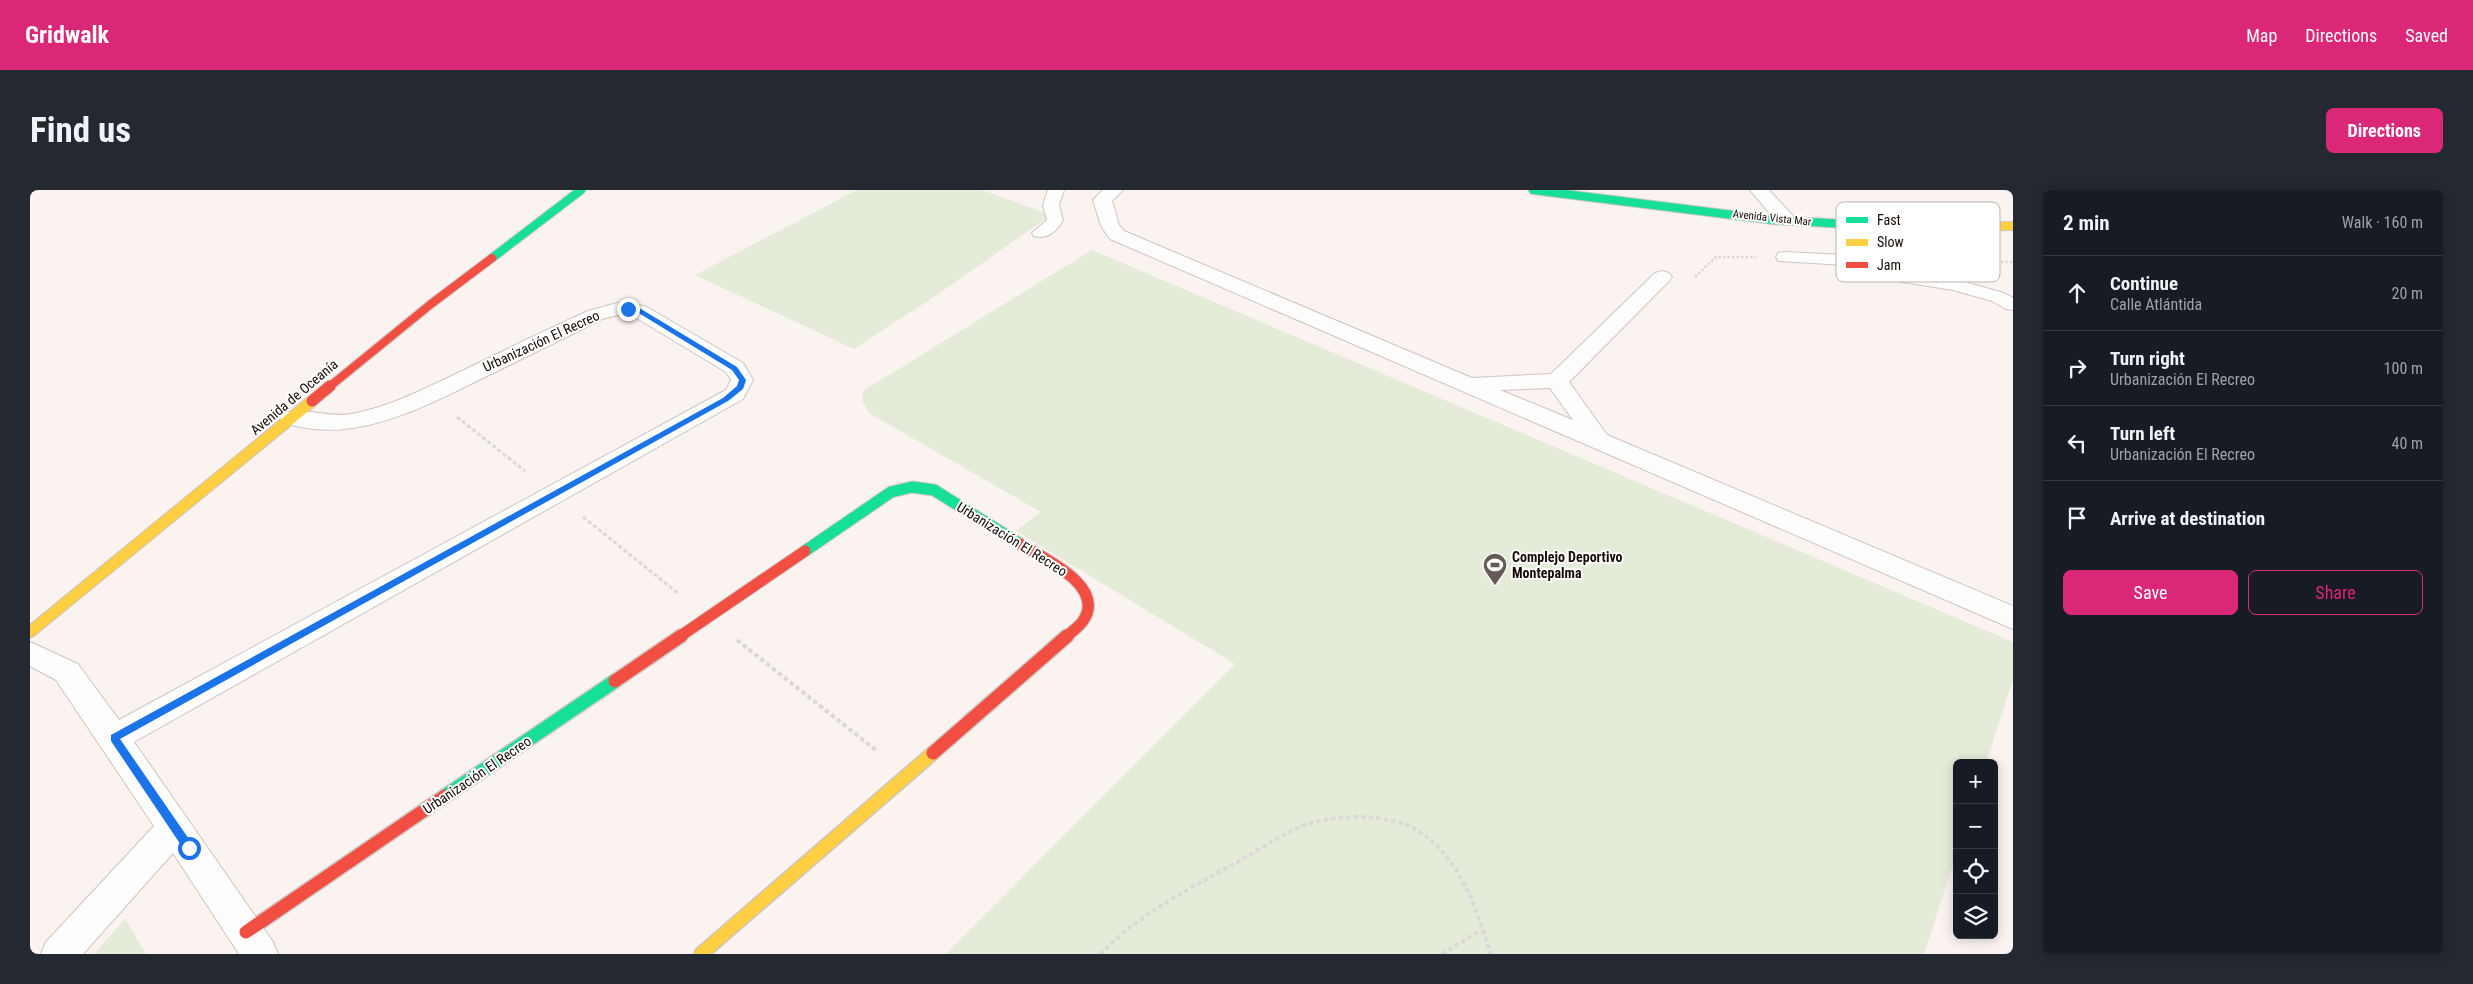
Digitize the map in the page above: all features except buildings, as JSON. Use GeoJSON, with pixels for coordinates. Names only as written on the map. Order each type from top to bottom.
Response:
{"type":"FeatureCollection","features":[{"type":"Feature","properties":{"kind":"street","name":"Avenida de Oceanía"},"geometry":{"type":"LineString","coordinates":[[30,632],[431,304],[580,190]]}},
{"type":"Feature","properties":{"kind":"street"},"geometry":{"type":"LineString","coordinates":[[1114,190],[1102,200],[1110,226],[1117,235],[2013,618]]}},
{"type":"Feature","properties":{"kind":"street","name":"Avenida Vista Mar"},"geometry":{"type":"LineString","coordinates":[[1533,190],[1836,224]]}},
{"type":"Feature","properties":{"kind":"street"},"geometry":{"type":"LineString","coordinates":[[1760,190],[1786,220]]}},
{"type":"Feature","properties":{"kind":"street","name":"Avenida Vista Mar"},"geometry":{"type":"LineString","coordinates":[[2000,226],[2013,226]]}},
{"type":"Feature","properties":{"kind":"street"},"geometry":{"type":"LineString","coordinates":[[1466,384],[1557,381],[1662,278]]}},
{"type":"Feature","properties":{"kind":"street","name":"Urbanización El Recreo"},"geometry":{"type":"LineString","coordinates":[[114,738],[735,394],[742,380],[735,368],[638,310],[617,309],[595,315],[430,395],[394,409],[353,421],[331,423],[292,418]]}},
{"type":"Feature","properties":{"kind":"street"},"geometry":{"type":"LineString","coordinates":[[1557,381],[1599,441]]}},
{"type":"Feature","properties":{"kind":"street","name":"Urbanización El Recreo"},"geometry":{"type":"LineString","coordinates":[[253,943],[708,617],[891,492],[912,486],[934,490],[1076,579],[1085,588],[1089,600],[1088,612],[1082,623],[700,954]]}},
{"type":"Feature","properties":{"kind":"street"},"geometry":{"type":"LineString","coordinates":[[30,653],[67,672],[253,943]]}},
{"type":"Feature","properties":{"kind":"street"},"geometry":{"type":"LineString","coordinates":[[59,954],[175,827]]}},
{"type":"Feature","properties":{"kind":"lane"},"geometry":{"type":"LineString","coordinates":[[1040,233],[1051,227],[1055,220],[1051,205],[1056,190]]}},
{"type":"Feature","properties":{"kind":"lane"},"geometry":{"type":"LineString","coordinates":[[1784,257],[1836,259]]}},
{"type":"Feature","properties":{"kind":"lane"},"geometry":{"type":"LineString","coordinates":[[1935,282],[1955,285],[1998,297],[2012,305]]}},
{"type":"Feature","properties":{"kind":"lane"},"geometry":{"type":"LineString","coordinates":[[1991,313],[1998,307],[2012,305]]}},
{"type":"Feature","properties":{"kind":"path"},"geometry":{"type":"LineString","coordinates":[[1662,278],[1695,277],[1716,257],[1784,257]]}},
{"type":"Feature","properties":{"kind":"path"},"geometry":{"type":"LineString","coordinates":[[430,395],[907,775]]}},
{"type":"Feature","properties":{"kind":"path"},"geometry":{"type":"LineString","coordinates":[[1100,954],[1133,925],[1168,901],[1299,827],[1331,819],[1364,817],[1400,822],[1422,833],[1442,852],[1468,888],[1481,930],[1491,954]]}},
{"type":"Feature","properties":{"kind":"path"},"geometry":{"type":"LineString","coordinates":[[1442,954],[1453,945],[1481,930]]}},
{"type":"Feature","properties":{"kind":"green space"},"geometry":{"type":"Polygon","coordinates":[[[857,190],[982,190],[1051,215],[931,299],[854,349],[695,275],[857,190]]]}},
{"type":"Feature","properties":{"kind":"green space","name":"Complejo Deportivo Montepalma"},"geometry":{"type":"Polygon","coordinates":[[[1092,250],[2013,642],[2013,679],[1987,759],[1953,759],[1953,864],[1924,954],[946,954],[1235,664],[1016,531],[1041,512],[869,413],[862,400],[863,391],[1092,250]]]}},
{"type":"Feature","properties":{"kind":"green space"},"geometry":{"type":"Polygon","coordinates":[[[125,919],[146,954],[94,954],[125,919]]]}},
{"type":"Feature","properties":{"kind":"traffic: fast"},"geometry":{"type":"LineString","coordinates":[[492,258],[581,190]]}},
{"type":"Feature","properties":{"kind":"traffic: fast"},"geometry":{"type":"LineString","coordinates":[[1533,190],[1773,220],[1836,223]]}},
{"type":"Feature","properties":{"kind":"traffic: fast"},"geometry":{"type":"LineString","coordinates":[[805,551],[891,492],[912,487],[934,490],[1020,544]]}},
{"type":"Feature","properties":{"kind":"traffic: fast"},"geometry":{"type":"LineString","coordinates":[[445,796],[615,681]]}},
{"type":"Feature","properties":{"kind":"traffic: slow"},"geometry":{"type":"LineString","coordinates":[[2000,226],[2013,226]]}},
{"type":"Feature","properties":{"kind":"traffic: slow"},"geometry":{"type":"LineString","coordinates":[[30,632],[312,401]]}},
{"type":"Feature","properties":{"kind":"traffic: slow"},"geometry":{"type":"LineString","coordinates":[[701,954],[933,753]]}},
{"type":"Feature","properties":{"kind":"traffic: jam"},"geometry":{"type":"LineString","coordinates":[[312,401],[431,304],[492,258]]}},
{"type":"Feature","properties":{"kind":"traffic: jam"},"geometry":{"type":"LineString","coordinates":[[933,753],[1082,623],[1086,615],[1088,601],[1085,592],[1079,584],[1060,568],[1020,544]]}},
{"type":"Feature","properties":{"kind":"traffic: jam"},"geometry":{"type":"LineString","coordinates":[[615,681],[805,551]]}},
{"type":"Feature","properties":{"kind":"traffic: jam"},"geometry":{"type":"LineString","coordinates":[[246,932],[445,796]]}},
{"type":"Feature","properties":{"kind":"place","name":"Complejo Deportivo Montepalma"},"geometry":{"type":"Point","coordinates":[1495,586]}},
{"type":"Feature","properties":{"kind":"route"},"geometry":{"type":"LineString","coordinates":[[189,848],[114,738],[735,394],[742,380],[735,368],[638,310],[628,309]]}}]}
